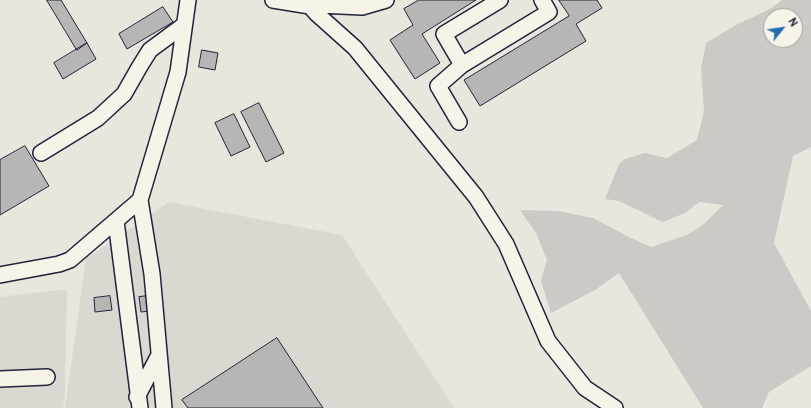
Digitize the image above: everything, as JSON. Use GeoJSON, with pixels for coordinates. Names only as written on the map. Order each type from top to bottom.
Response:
{"type":"FeatureCollection","features":[{"type":"Feature","properties":{"kind":"street"},"geometry":{"type":"LineString","coordinates":[[164,408],[152,274],[140,200],[178,72],[188,0]]}},
{"type":"Feature","properties":{"kind":"street"},"geometry":{"type":"LineString","coordinates":[[273,0],[310,6],[362,7],[386,0]]}},
{"type":"Feature","properties":{"kind":"street"},"geometry":{"type":"LineString","coordinates":[[462,65],[444,34],[500,0]]}},
{"type":"Feature","properties":{"kind":"street"},"geometry":{"type":"LineString","coordinates":[[459,122],[438,86],[462,65],[549,12],[542,0]]}},
{"type":"Feature","properties":{"kind":"street"},"geometry":{"type":"LineString","coordinates":[[310,6],[355,48],[476,197],[506,244],[548,341],[585,388],[616,408]]}},
{"type":"Feature","properties":{"kind":"street"},"geometry":{"type":"LineString","coordinates":[[41,154],[98,118],[124,94],[150,50],[184,25]]}},
{"type":"Feature","properties":{"kind":"street"},"geometry":{"type":"LineString","coordinates":[[0,275],[59,264],[70,260],[140,200]]}},
{"type":"Feature","properties":{"kind":"street"},"geometry":{"type":"LineString","coordinates":[[116,221],[136,404]]}},
{"type":"Feature","properties":{"kind":"street"},"geometry":{"type":"LineString","coordinates":[[136,404],[159,356]]}},
{"type":"Feature","properties":{"kind":"street"},"geometry":{"type":"LineString","coordinates":[[0,379],[47,377]]}},
{"type":"Feature","properties":{"kind":"shaded area"},"geometry":{"type":"Polygon","coordinates":[[[782,0],[811,0],[811,147],[793,156],[774,243],[811,311],[811,366],[769,392],[762,408],[703,408],[619,273],[595,290],[551,313],[541,281],[547,260],[536,233],[520,210],[558,211],[593,218],[651,247],[687,235],[705,223],[723,205],[699,202],[685,213],[663,222],[619,201],[605,199],[619,164],[625,159],[645,153],[667,158],[697,140],[704,111],[701,68],[706,43],[736,25],[763,12],[763,48],[803,48],[803,8],[771,8],[782,0]]]}},
{"type":"Feature","properties":{"kind":"shaded area"},"geometry":{"type":"Polygon","coordinates":[[[169,202],[342,235],[454,408],[65,408],[86,259],[169,202]]]}},
{"type":"Feature","properties":{"kind":"shaded area"},"geometry":{"type":"Polygon","coordinates":[[[67,289],[65,395],[63,408],[0,408],[0,297],[67,289]]]}},
{"type":"Feature","properties":{"kind":"building"},"geometry":{"type":"Polygon","coordinates":[[[47,0],[61,0],[87,43],[77,50],[47,0]]]}},
{"type":"Feature","properties":{"kind":"building"},"geometry":{"type":"Polygon","coordinates":[[[419,0],[476,0],[422,34],[440,63],[415,79],[390,40],[413,25],[404,9],[419,0]]]}},
{"type":"Feature","properties":{"kind":"building"},"geometry":{"type":"Polygon","coordinates":[[[559,0],[597,0],[602,8],[576,24],[586,41],[480,106],[464,80],[569,16],[559,0]]]}},
{"type":"Feature","properties":{"kind":"building"},"geometry":{"type":"Polygon","coordinates":[[[163,7],[173,22],[127,49],[119,34],[163,7]]]}},
{"type":"Feature","properties":{"kind":"building"},"geometry":{"type":"Polygon","coordinates":[[[87,43],[96,59],[63,79],[54,63],[87,43]]]}},
{"type":"Feature","properties":{"kind":"building"},"geometry":{"type":"Polygon","coordinates":[[[202,50],[218,53],[215,70],[199,67],[202,50]]]}},
{"type":"Feature","properties":{"kind":"building"},"geometry":{"type":"Polygon","coordinates":[[[259,103],[284,153],[266,162],[241,112],[259,103]]]}},
{"type":"Feature","properties":{"kind":"building"},"geometry":{"type":"Polygon","coordinates":[[[234,114],[250,147],[231,156],[215,123],[234,114]]]}},
{"type":"Feature","properties":{"kind":"building"},"geometry":{"type":"Polygon","coordinates":[[[25,146],[49,186],[0,215],[0,160],[25,146]]]}},
{"type":"Feature","properties":{"kind":"building"},"geometry":{"type":"Polygon","coordinates":[[[110,296],[112,310],[95,312],[94,298],[110,296]]]}},
{"type":"Feature","properties":{"kind":"building"},"geometry":{"type":"Polygon","coordinates":[[[148,296],[150,311],[141,312],[139,297],[148,296]]]}},
{"type":"Feature","properties":{"kind":"building"},"geometry":{"type":"Polygon","coordinates":[[[277,338],[323,408],[188,408],[182,400],[277,338]]]}}]}
